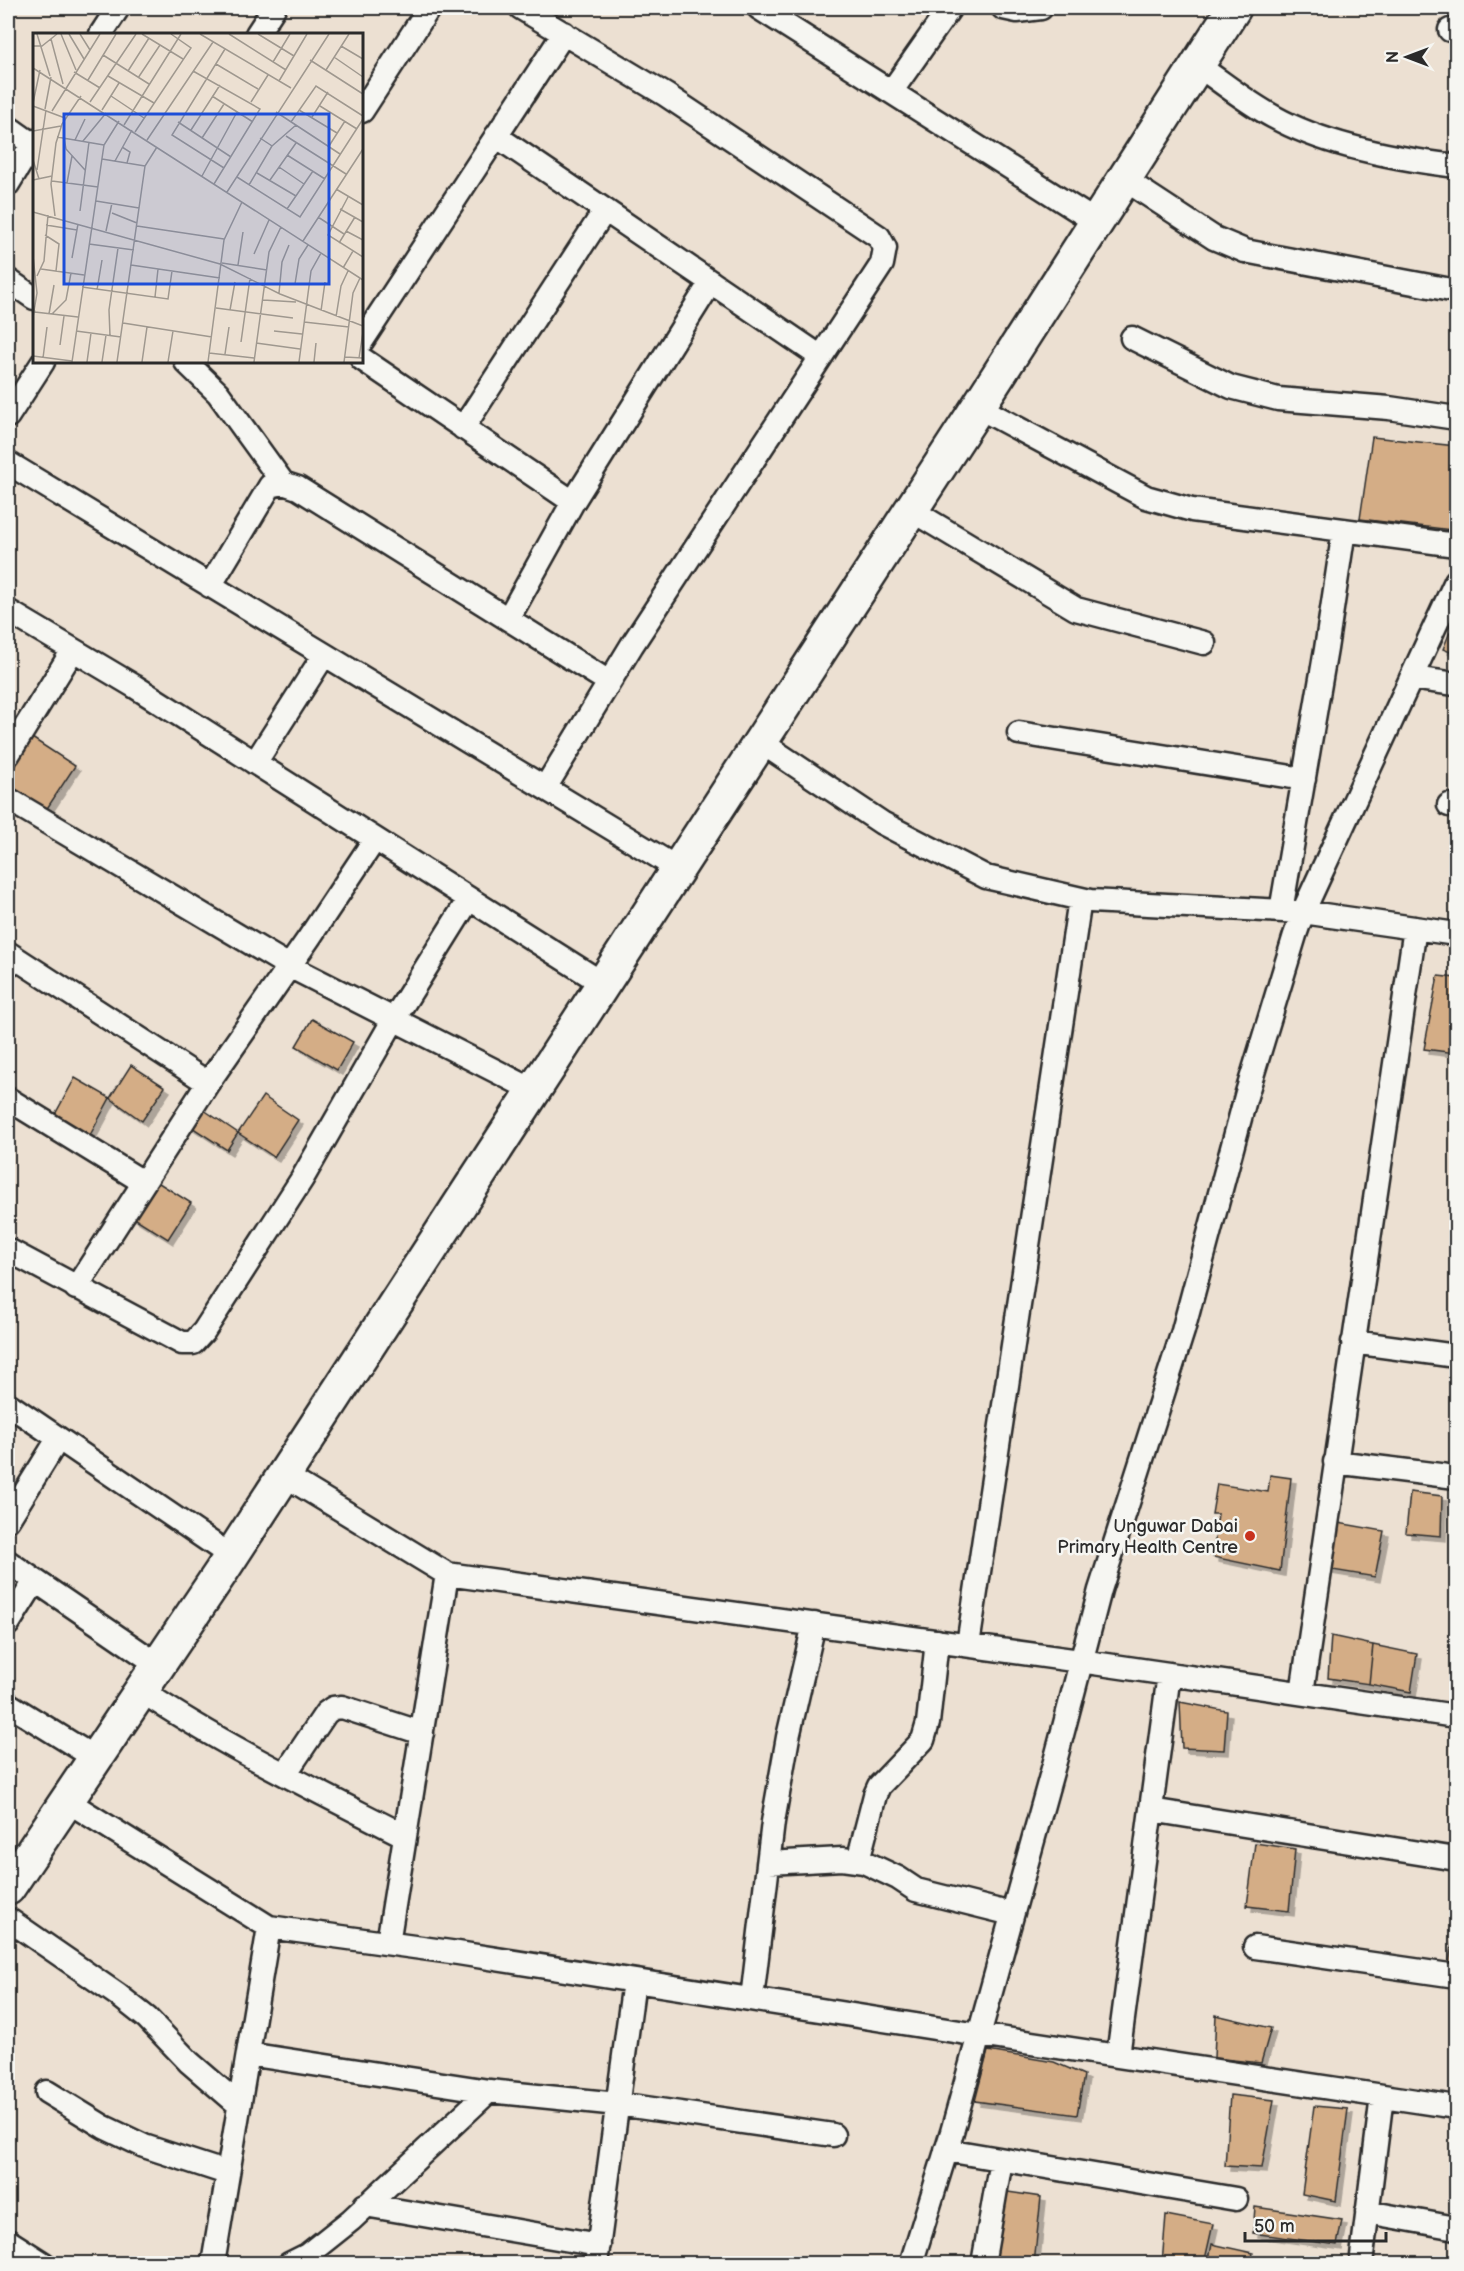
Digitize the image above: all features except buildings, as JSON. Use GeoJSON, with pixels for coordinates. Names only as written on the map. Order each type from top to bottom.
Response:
{"type":"FeatureCollection","features":[{"type":"Feature","properties":{"kind":"street"},"geometry":{"type":"LineString","coordinates":[[102,33],[118,8]]}},
{"type":"Feature","properties":{"kind":"street"},"geometry":{"type":"LineString","coordinates":[[258,33],[274,8]]}},
{"type":"Feature","properties":{"kind":"street"},"geometry":{"type":"LineString","coordinates":[[363,109],[429,8]]}},
{"type":"Feature","properties":{"kind":"street"},"geometry":{"type":"LineString","coordinates":[[521,8],[666,95],[879,237],[885,248],[882,264],[609,682],[545,788]]}},
{"type":"Feature","properties":{"kind":"street"},"geometry":{"type":"LineString","coordinates":[[759,8],[1096,222]]}},
{"type":"Feature","properties":{"kind":"street"},"geometry":{"type":"LineString","coordinates":[[891,92],[950,8]]}},
{"type":"Feature","properties":{"kind":"street"},"geometry":{"type":"LineString","coordinates":[[1003,8],[1017,11],[1041,8]]}},
{"type":"Feature","properties":{"kind":"street"},"geometry":{"type":"LineString","coordinates":[[10,1878],[67,1801],[231,1556],[978,407],[1234,8]]}},
{"type":"Feature","properties":{"kind":"street"},"geometry":{"type":"LineString","coordinates":[[363,339],[564,33]]}},
{"type":"Feature","properties":{"kind":"street"},"geometry":{"type":"LineString","coordinates":[[1197,65],[1273,117],[1317,137],[1355,148],[1456,166]]}},
{"type":"Feature","properties":{"kind":"street"},"geometry":{"type":"LineString","coordinates":[[8,127],[33,142],[8,184]]}},
{"type":"Feature","properties":{"kind":"street"},"geometry":{"type":"LineString","coordinates":[[496,136],[821,357]]}},
{"type":"Feature","properties":{"kind":"street"},"geometry":{"type":"LineString","coordinates":[[1124,179],[1214,238],[1245,251],[1456,291]]}},
{"type":"Feature","properties":{"kind":"street"},"geometry":{"type":"LineString","coordinates":[[463,428],[605,210]]}},
{"type":"Feature","properties":{"kind":"street"},"geometry":{"type":"LineString","coordinates":[[8,280],[33,297]]}},
{"type":"Feature","properties":{"kind":"street"},"geometry":{"type":"LineString","coordinates":[[508,619],[573,502],[711,282]]}},
{"type":"Feature","properties":{"kind":"street"},"geometry":{"type":"LineString","coordinates":[[1132,338],[1231,387],[1278,399],[1389,408],[1456,418]]}},
{"type":"Feature","properties":{"kind":"street"},"geometry":{"type":"LineString","coordinates":[[363,360],[573,502]]}},
{"type":"Feature","properties":{"kind":"street"},"geometry":{"type":"LineString","coordinates":[[8,416],[42,363]]}},
{"type":"Feature","properties":{"kind":"street"},"geometry":{"type":"LineString","coordinates":[[193,364],[218,393],[283,483]]}},
{"type":"Feature","properties":{"kind":"street"},"geometry":{"type":"LineString","coordinates":[[978,407],[1146,497],[1192,510],[1456,545]]}},
{"type":"Feature","properties":{"kind":"street"},"geometry":{"type":"LineString","coordinates":[[8,464],[677,868]]}},
{"type":"Feature","properties":{"kind":"street"},"geometry":{"type":"LineString","coordinates":[[210,586],[270,486],[283,483],[298,488],[609,682]]}},
{"type":"Feature","properties":{"kind":"street"},"geometry":{"type":"LineString","coordinates":[[910,510],[1076,609],[1204,643]]}},
{"type":"Feature","properties":{"kind":"street"},"geometry":{"type":"LineString","coordinates":[[911,2264],[946,2150],[1057,1754],[1080,1661],[1119,1528],[1183,1331],[1246,1096],[1292,911],[1304,779],[1344,530]]}},
{"type":"Feature","properties":{"kind":"street"},"geometry":{"type":"LineString","coordinates":[[1292,911],[1411,678],[1456,581]]}},
{"type":"Feature","properties":{"kind":"street"},"geometry":{"type":"LineString","coordinates":[[8,611],[134,686],[602,983]]}},
{"type":"Feature","properties":{"kind":"street"},"geometry":{"type":"LineString","coordinates":[[8,755],[73,650]]}},
{"type":"Feature","properties":{"kind":"street"},"geometry":{"type":"LineString","coordinates":[[255,763],[324,655]]}},
{"type":"Feature","properties":{"kind":"street"},"geometry":{"type":"LineString","coordinates":[[1411,678],[1456,684]]}},
{"type":"Feature","properties":{"kind":"street"},"geometry":{"type":"LineString","coordinates":[[1019,733],[1304,779]]}},
{"type":"Feature","properties":{"kind":"street"},"geometry":{"type":"LineString","coordinates":[[759,741],[882,823],[986,877],[1080,899],[1292,911],[1456,934]]}},
{"type":"Feature","properties":{"kind":"street"},"geometry":{"type":"LineString","coordinates":[[8,799],[289,966],[533,1090]]}},
{"type":"Feature","properties":{"kind":"street"},"geometry":{"type":"LineString","coordinates":[[76,1288],[207,1083],[375,839]]}},
{"type":"Feature","properties":{"kind":"street"},"geometry":{"type":"LineString","coordinates":[[8,1250],[182,1343],[193,1343],[204,1331],[302,1179],[394,1019],[469,899]]}},
{"type":"Feature","properties":{"kind":"street"},"geometry":{"type":"LineString","coordinates":[[968,1645],[1080,899]]}},
{"type":"Feature","properties":{"kind":"street"},"geometry":{"type":"LineString","coordinates":[[1302,1693],[1415,928]]}},
{"type":"Feature","properties":{"kind":"street"},"geometry":{"type":"LineString","coordinates":[[8,953],[207,1083]]}},
{"type":"Feature","properties":{"kind":"street"},"geometry":{"type":"LineString","coordinates":[[8,1099],[143,1182]]}},
{"type":"Feature","properties":{"kind":"street"},"geometry":{"type":"LineString","coordinates":[[1353,1341],[1456,1356]]}},
{"type":"Feature","properties":{"kind":"street"},"geometry":{"type":"LineString","coordinates":[[8,1404],[231,1556]]}},
{"type":"Feature","properties":{"kind":"street"},"geometry":{"type":"LineString","coordinates":[[8,1520],[58,1439]]}},
{"type":"Feature","properties":{"kind":"street"},"geometry":{"type":"LineString","coordinates":[[1335,1462],[1456,1477]]}},
{"type":"Feature","properties":{"kind":"street"},"geometry":{"type":"LineString","coordinates":[[284,1475],[447,1574],[968,1645],[1456,1716]]}},
{"type":"Feature","properties":{"kind":"street"},"geometry":{"type":"LineString","coordinates":[[8,1562],[35,1581],[149,1677],[184,1719],[405,1836]]}},
{"type":"Feature","properties":{"kind":"street"},"geometry":{"type":"LineString","coordinates":[[388,1943],[447,1574]]}},
{"type":"Feature","properties":{"kind":"street"},"geometry":{"type":"LineString","coordinates":[[8,1624],[35,1581]]}},
{"type":"Feature","properties":{"kind":"street"},"geometry":{"type":"LineString","coordinates":[[752,1999],[773,1822],[788,1737],[814,1624]]}},
{"type":"Feature","properties":{"kind":"street"},"geometry":{"type":"LineString","coordinates":[[858,1861],[879,1786],[923,1740],[928,1723],[938,1641]]}},
{"type":"Feature","properties":{"kind":"street"},"geometry":{"type":"LineString","coordinates":[[1118,2056],[1169,1674]]}},
{"type":"Feature","properties":{"kind":"street"},"geometry":{"type":"LineString","coordinates":[[8,1704],[95,1758]]}},
{"type":"Feature","properties":{"kind":"street"},"geometry":{"type":"LineString","coordinates":[[285,1774],[326,1713],[333,1708],[342,1707],[422,1733]]}},
{"type":"Feature","properties":{"kind":"street"},"geometry":{"type":"LineString","coordinates":[[67,1801],[269,1928],[388,1943],[634,1980],[978,2035],[1456,2107]]}},
{"type":"Feature","properties":{"kind":"street"},"geometry":{"type":"LineString","coordinates":[[1150,1810],[1456,1859]]}},
{"type":"Feature","properties":{"kind":"street"},"geometry":{"type":"LineString","coordinates":[[768,1863],[842,1859],[864,1862],[898,1878],[916,1890],[1012,1914]]}},
{"type":"Feature","properties":{"kind":"street"},"geometry":{"type":"LineString","coordinates":[[8,1919],[118,1995],[147,2018],[189,2062],[239,2105]]}},
{"type":"Feature","properties":{"kind":"street"},"geometry":{"type":"LineString","coordinates":[[213,2264],[269,1928]]}},
{"type":"Feature","properties":{"kind":"street"},"geometry":{"type":"LineString","coordinates":[[1255,1947],[1456,1976]]}},
{"type":"Feature","properties":{"kind":"street"},"geometry":{"type":"LineString","coordinates":[[365,2205],[598,2254],[634,1980]]}},
{"type":"Feature","properties":{"kind":"street"},"geometry":{"type":"LineString","coordinates":[[248,2054],[489,2091],[618,2104],[832,2135]]}},
{"type":"Feature","properties":{"kind":"street"},"geometry":{"type":"LineString","coordinates":[[289,2264],[307,2255],[351,2220],[489,2091]]}},
{"type":"Feature","properties":{"kind":"street"},"geometry":{"type":"LineString","coordinates":[[47,2092],[104,2127],[144,2146],[227,2173]]}},
{"type":"Feature","properties":{"kind":"street"},"geometry":{"type":"LineString","coordinates":[[1361,2264],[1382,2096]]}},
{"type":"Feature","properties":{"kind":"street"},"geometry":{"type":"LineString","coordinates":[[946,2150],[1236,2199]]}},
{"type":"Feature","properties":{"kind":"street"},"geometry":{"type":"LineString","coordinates":[[983,2264],[1001,2160]]}},
{"type":"Feature","properties":{"kind":"street"},"geometry":{"type":"LineString","coordinates":[[1367,2212],[1456,2228]]}},
{"type":"Feature","properties":{"kind":"street"},"geometry":{"type":"LineString","coordinates":[[8,2241],[42,2263]]}},
{"type":"Feature","properties":{"kind":"place","name":"Unguwar Dabai Primary Health Centre"},"geometry":{"type":"Point","coordinates":[1250,1536]}}]}
